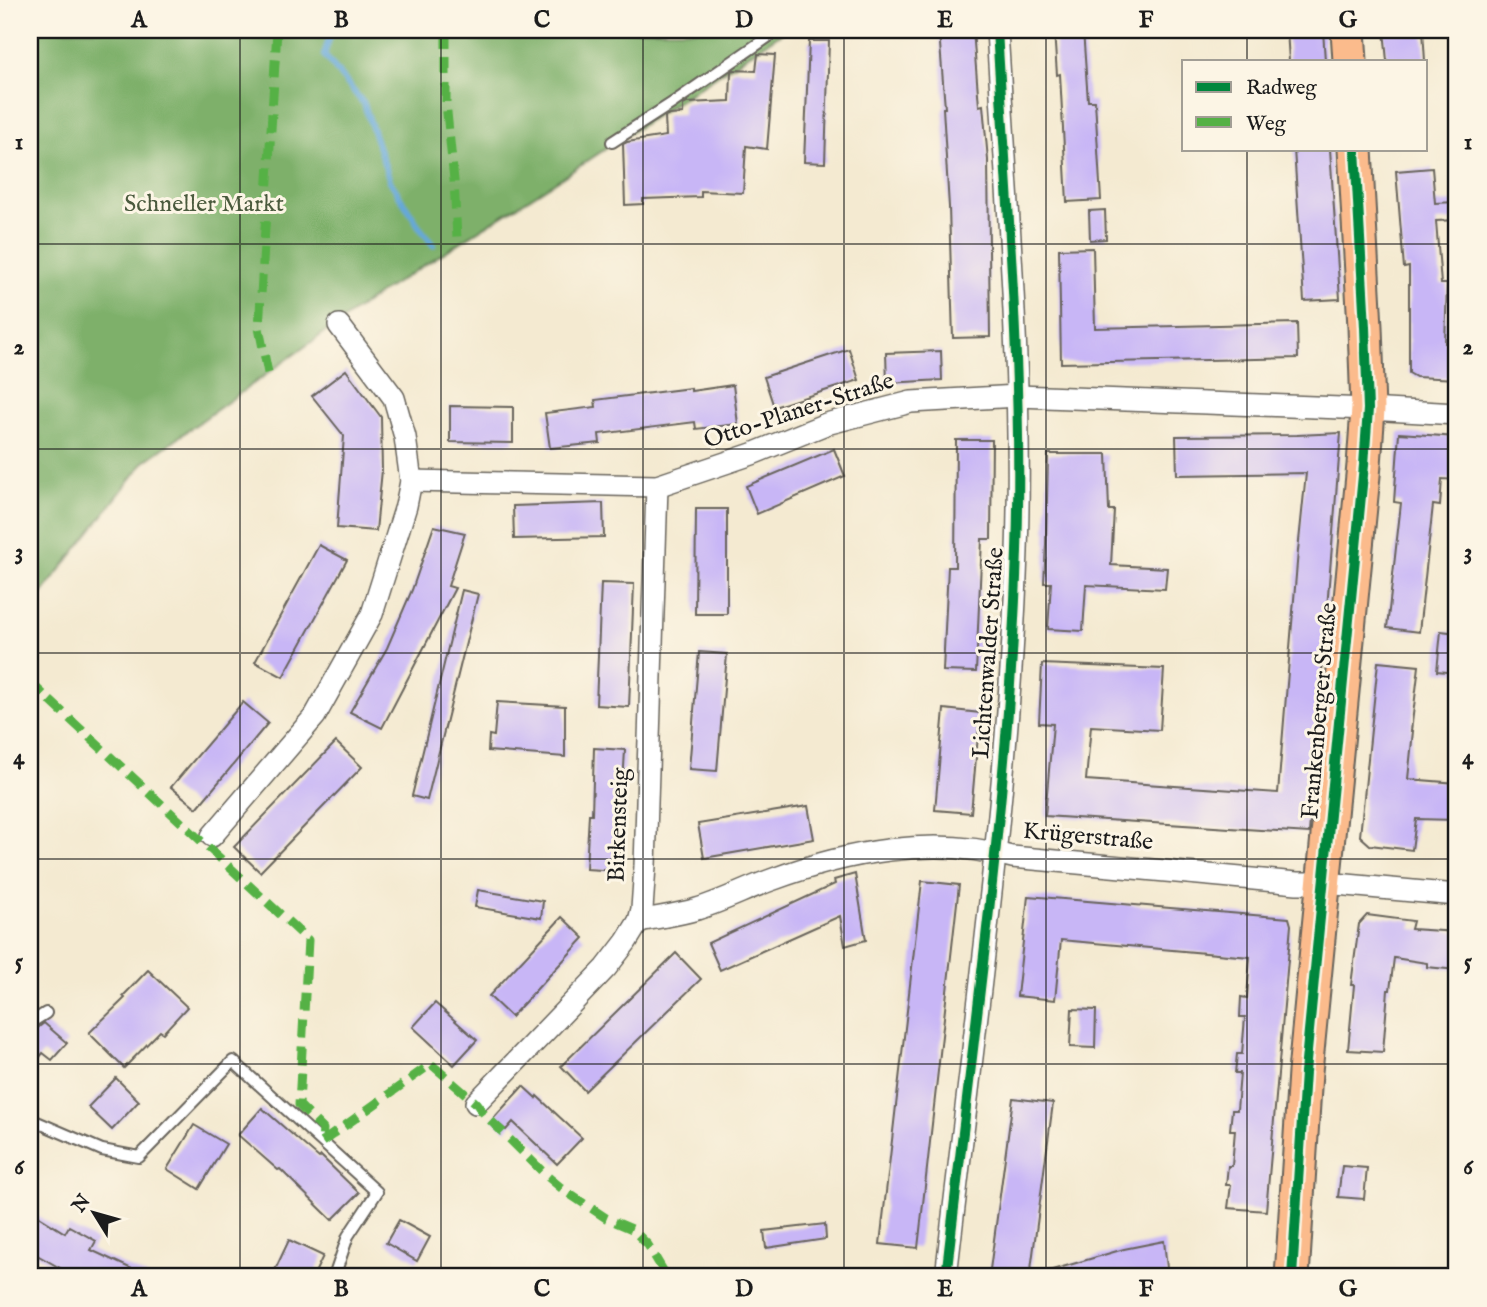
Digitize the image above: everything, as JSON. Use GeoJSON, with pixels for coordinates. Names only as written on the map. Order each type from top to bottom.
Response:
{"type":"FeatureCollection","features":[{"type":"Feature","properties":{"kind":"main road"},"geometry":{"type":"LineString","coordinates":[[1348,30],[1350,60]]}},
{"type":"Feature","properties":{"kind":"main road","name":"Frankenberger Straße"},"geometry":{"type":"LineString","coordinates":[[1292,1277],[1305,1072],[1368,409],[1355,150]]}},
{"type":"Feature","properties":{"kind":"street","name":"Lichtenwalder Straße"},"geometry":{"type":"LineString","coordinates":[[946,1277],[995,852],[1010,689],[1017,549],[1018,396],[997,30]]}},
{"type":"Feature","properties":{"kind":"street"},"geometry":{"type":"LineString","coordinates":[[212,836],[316,716],[372,614],[406,506],[411,481],[405,438],[394,398],[339,325]]}},
{"type":"Feature","properties":{"kind":"street","name":"Otto-Planer-Straße"},"geometry":{"type":"LineString","coordinates":[[411,481],[657,486],[752,454],[826,424],[911,402],[1018,396],[1457,414]]}},
{"type":"Feature","properties":{"kind":"street","name":"Birkensteig"},"geometry":{"type":"LineString","coordinates":[[476,1103],[606,968],[639,921],[645,866],[657,486]]}},
{"type":"Feature","properties":{"kind":"street","name":"Krügerstraße"},"geometry":{"type":"LineString","coordinates":[[639,921],[696,909],[782,876],[831,861],[859,855],[931,848],[970,849],[1012,857],[1457,895]]}},
{"type":"Feature","properties":{"kind":"lane"},"geometry":{"type":"LineString","coordinates":[[612,142],[778,30]]}},
{"type":"Feature","properties":{"kind":"lane"},"geometry":{"type":"LineString","coordinates":[[30,1023],[46,1013]]}},
{"type":"Feature","properties":{"kind":"lane"},"geometry":{"type":"LineString","coordinates":[[30,1119],[102,1150],[139,1157],[233,1061],[377,1192],[348,1236],[334,1277]]}},
{"type":"Feature","properties":{"kind":"green space","name":"Schneller Markt"},"geometry":{"type":"Polygon","coordinates":[[[30,30],[786,30],[557,181],[377,295],[144,462],[30,609],[30,30]]]}},
{"type":"Feature","properties":{"kind":"building"},"geometry":{"type":"Polygon","coordinates":[[[973,30],[979,106],[983,105],[988,160],[990,337],[953,338],[945,108],[939,31],[973,30]]]}},
{"type":"Feature","properties":{"kind":"building"},"geometry":{"type":"Polygon","coordinates":[[[1054,30],[1083,30],[1088,101],[1095,101],[1101,200],[1067,202],[1060,74],[1057,75],[1054,30]]]}},
{"type":"Feature","properties":{"kind":"building"},"geometry":{"type":"Polygon","coordinates":[[[1287,30],[1323,30],[1325,60],[1289,60],[1287,30]]]}},
{"type":"Feature","properties":{"kind":"building"},"geometry":{"type":"Polygon","coordinates":[[[1384,30],[1423,30],[1425,60],[1387,60],[1384,30]]]}},
{"type":"Feature","properties":{"kind":"building"},"geometry":{"type":"Polygon","coordinates":[[[809,41],[829,41],[825,163],[804,162],[809,41]]]}},
{"type":"Feature","properties":{"kind":"building"},"geometry":{"type":"Polygon","coordinates":[[[758,54],[775,55],[767,149],[746,146],[743,193],[701,191],[701,197],[643,199],[643,204],[625,205],[623,144],[666,136],[665,117],[683,114],[683,105],[687,103],[730,101],[731,72],[756,71],[758,54]]]}},
{"type":"Feature","properties":{"kind":"building"},"geometry":{"type":"Polygon","coordinates":[[[1294,150],[1330,150],[1340,299],[1304,301],[1294,150]]]}},
{"type":"Feature","properties":{"kind":"building"},"geometry":{"type":"Polygon","coordinates":[[[1432,168],[1435,203],[1457,202],[1457,220],[1436,221],[1441,284],[1447,284],[1445,343],[1457,344],[1457,379],[1416,377],[1409,373],[1409,267],[1404,268],[1396,171],[1432,168]]]}},
{"type":"Feature","properties":{"kind":"building"},"geometry":{"type":"Polygon","coordinates":[[[1105,210],[1106,239],[1090,240],[1089,211],[1105,210]]]}},
{"type":"Feature","properties":{"kind":"building"},"geometry":{"type":"Polygon","coordinates":[[[1093,248],[1095,328],[1297,323],[1298,358],[1061,363],[1059,249],[1093,248]]]}},
{"type":"Feature","properties":{"kind":"building"},"geometry":{"type":"Polygon","coordinates":[[[849,349],[859,380],[774,407],[764,377],[849,349]]]}},
{"type":"Feature","properties":{"kind":"building"},"geometry":{"type":"Polygon","coordinates":[[[941,351],[942,380],[887,383],[886,353],[941,351]]]}},
{"type":"Feature","properties":{"kind":"building"},"geometry":{"type":"Polygon","coordinates":[[[346,370],[381,417],[382,470],[376,531],[337,528],[344,436],[312,396],[346,370]]]}},
{"type":"Feature","properties":{"kind":"building"},"geometry":{"type":"Polygon","coordinates":[[[733,385],[738,424],[696,429],[695,422],[599,434],[600,443],[550,448],[545,413],[596,407],[595,400],[733,385]]]}},
{"type":"Feature","properties":{"kind":"building"},"geometry":{"type":"Polygon","coordinates":[[[450,406],[513,407],[513,443],[450,442],[450,406]]]}},
{"type":"Feature","properties":{"kind":"building"},"geometry":{"type":"Polygon","coordinates":[[[1341,433],[1309,833],[1045,816],[1053,724],[1039,723],[1042,664],[1164,669],[1160,730],[1091,726],[1086,780],[1278,793],[1306,473],[1177,475],[1176,436],[1341,433]]]}},
{"type":"Feature","properties":{"kind":"building"},"geometry":{"type":"Polygon","coordinates":[[[1399,433],[1457,437],[1457,480],[1442,479],[1440,506],[1433,505],[1419,632],[1387,628],[1401,503],[1394,502],[1399,433]]]}},
{"type":"Feature","properties":{"kind":"building"},"geometry":{"type":"Polygon","coordinates":[[[956,440],[992,440],[991,539],[982,539],[976,672],[943,671],[948,567],[955,567],[956,440]]]}},
{"type":"Feature","properties":{"kind":"building"},"geometry":{"type":"Polygon","coordinates":[[[834,449],[845,476],[757,514],[746,486],[834,449]]]}},
{"type":"Feature","properties":{"kind":"building"},"geometry":{"type":"Polygon","coordinates":[[[1048,454],[1107,454],[1109,510],[1114,510],[1111,565],[1167,568],[1165,589],[1086,585],[1083,631],[1048,629],[1051,583],[1044,583],[1048,454]]]}},
{"type":"Feature","properties":{"kind":"building"},"geometry":{"type":"Polygon","coordinates":[[[603,503],[604,537],[514,539],[513,506],[603,503]]]}},
{"type":"Feature","properties":{"kind":"building"},"geometry":{"type":"Polygon","coordinates":[[[696,509],[727,509],[727,614],[695,614],[696,509]]]}},
{"type":"Feature","properties":{"kind":"building"},"geometry":{"type":"Polygon","coordinates":[[[434,526],[465,533],[448,586],[455,588],[382,728],[350,712],[387,648],[412,590],[434,526]]]}},
{"type":"Feature","properties":{"kind":"building"},"geometry":{"type":"Polygon","coordinates":[[[319,545],[347,560],[283,677],[255,662],[319,545]]]}},
{"type":"Feature","properties":{"kind":"building"},"geometry":{"type":"Polygon","coordinates":[[[601,583],[634,584],[629,707],[596,705],[601,583]]]}},
{"type":"Feature","properties":{"kind":"building"},"geometry":{"type":"Polygon","coordinates":[[[462,590],[478,594],[427,800],[412,796],[462,590]]]}},
{"type":"Feature","properties":{"kind":"building"},"geometry":{"type":"Polygon","coordinates":[[[1441,631],[1457,633],[1457,673],[1437,671],[1441,631]]]}},
{"type":"Feature","properties":{"kind":"building"},"geometry":{"type":"Polygon","coordinates":[[[699,652],[727,654],[717,771],[689,769],[699,652]]]}},
{"type":"Feature","properties":{"kind":"building"},"geometry":{"type":"Polygon","coordinates":[[[1378,662],[1419,666],[1408,779],[1457,783],[1457,820],[1416,819],[1412,850],[1370,845],[1360,836],[1378,662]]]}},
{"type":"Feature","properties":{"kind":"building"},"geometry":{"type":"Polygon","coordinates":[[[243,702],[268,723],[197,808],[171,787],[243,702]]]}},
{"type":"Feature","properties":{"kind":"building"},"geometry":{"type":"Polygon","coordinates":[[[497,702],[565,706],[565,757],[488,751],[489,735],[494,736],[497,702]]]}},
{"type":"Feature","properties":{"kind":"building"},"geometry":{"type":"Polygon","coordinates":[[[944,709],[980,713],[971,813],[935,810],[944,709]]]}},
{"type":"Feature","properties":{"kind":"building"},"geometry":{"type":"Polygon","coordinates":[[[336,742],[362,767],[260,872],[234,847],[336,742]]]}},
{"type":"Feature","properties":{"kind":"building"},"geometry":{"type":"Polygon","coordinates":[[[594,748],[625,750],[618,871],[586,869],[589,814],[592,814],[594,748]]]}},
{"type":"Feature","properties":{"kind":"building"},"geometry":{"type":"Polygon","coordinates":[[[808,806],[814,839],[704,858],[698,824],[808,806]]]}},
{"type":"Feature","properties":{"kind":"building"},"geometry":{"type":"Polygon","coordinates":[[[855,874],[866,940],[845,946],[840,916],[720,970],[708,943],[835,884],[834,880],[855,874]]]}},
{"type":"Feature","properties":{"kind":"building"},"geometry":{"type":"Polygon","coordinates":[[[922,881],[959,885],[918,1248],[880,1244],[922,881]]]}},
{"type":"Feature","properties":{"kind":"building"},"geometry":{"type":"Polygon","coordinates":[[[478,890],[543,901],[541,918],[475,907],[478,890]]]}},
{"type":"Feature","properties":{"kind":"building"},"geometry":{"type":"Polygon","coordinates":[[[1028,896],[1289,918],[1291,925],[1266,1211],[1228,1208],[1231,1185],[1226,1185],[1228,1166],[1232,1166],[1235,1130],[1230,1130],[1232,1110],[1237,1110],[1240,1073],[1235,1073],[1237,1054],[1242,1054],[1245,1017],[1240,1017],[1241,997],[1247,998],[1250,957],[1061,940],[1055,1000],[1017,996],[1028,896]]]}},
{"type":"Feature","properties":{"kind":"building"},"geometry":{"type":"Polygon","coordinates":[[[1367,915],[1413,921],[1411,929],[1457,932],[1457,970],[1427,967],[1427,963],[1394,958],[1388,990],[1383,1052],[1348,1050],[1354,985],[1351,985],[1359,924],[1367,915]]]}},
{"type":"Feature","properties":{"kind":"building"},"geometry":{"type":"Polygon","coordinates":[[[562,917],[584,938],[511,1017],[489,996],[562,917]]]}},
{"type":"Feature","properties":{"kind":"building"},"geometry":{"type":"Polygon","coordinates":[[[676,953],[701,979],[585,1091],[561,1066],[676,953]]]}},
{"type":"Feature","properties":{"kind":"building"},"geometry":{"type":"Polygon","coordinates":[[[148,970],[187,1007],[124,1068],[89,1033],[125,998],[123,996],[148,970]]]}},
{"type":"Feature","properties":{"kind":"building"},"geometry":{"type":"Polygon","coordinates":[[[435,1003],[477,1040],[454,1065],[413,1027],[435,1003]]]}},
{"type":"Feature","properties":{"kind":"building"},"geometry":{"type":"Polygon","coordinates":[[[1072,1009],[1096,1010],[1095,1048],[1070,1047],[1072,1009]]]}},
{"type":"Feature","properties":{"kind":"building"},"geometry":{"type":"Polygon","coordinates":[[[44,1023],[67,1043],[52,1060],[43,1053],[30,1069],[30,1034],[44,1023]]]}},
{"type":"Feature","properties":{"kind":"building"},"geometry":{"type":"Polygon","coordinates":[[[116,1078],[139,1101],[112,1130],[88,1107],[116,1078]]]}},
{"type":"Feature","properties":{"kind":"building"},"geometry":{"type":"Polygon","coordinates":[[[523,1086],[582,1138],[557,1164],[513,1122],[506,1130],[493,1119],[523,1086]]]}},
{"type":"Feature","properties":{"kind":"building"},"geometry":{"type":"Polygon","coordinates":[[[1013,1098],[1053,1103],[1030,1277],[989,1277],[1013,1098]]]}},
{"type":"Feature","properties":{"kind":"building"},"geometry":{"type":"Polygon","coordinates":[[[262,1108],[319,1158],[321,1156],[359,1193],[332,1220],[280,1169],[238,1135],[262,1108]]]}},
{"type":"Feature","properties":{"kind":"building"},"geometry":{"type":"Polygon","coordinates":[[[194,1125],[226,1144],[199,1189],[167,1169],[194,1125]]]}},
{"type":"Feature","properties":{"kind":"building"},"geometry":{"type":"Polygon","coordinates":[[[1342,1166],[1367,1168],[1364,1199],[1338,1197],[1342,1166]]]}},
{"type":"Feature","properties":{"kind":"building"},"geometry":{"type":"Polygon","coordinates":[[[30,1211],[65,1233],[69,1226],[96,1241],[91,1250],[149,1277],[76,1277],[30,1251],[30,1211]]]}},
{"type":"Feature","properties":{"kind":"building"},"geometry":{"type":"Polygon","coordinates":[[[399,1220],[430,1237],[417,1261],[386,1243],[399,1220]]]}},
{"type":"Feature","properties":{"kind":"building"},"geometry":{"type":"Polygon","coordinates":[[[825,1224],[826,1239],[766,1248],[764,1231],[825,1224]]]}},
{"type":"Feature","properties":{"kind":"building"},"geometry":{"type":"Polygon","coordinates":[[[289,1240],[323,1256],[313,1277],[292,1277],[275,1270],[289,1240]]]}},
{"type":"Feature","properties":{"kind":"building"},"geometry":{"type":"Polygon","coordinates":[[[1164,1241],[1168,1277],[1043,1277],[1042,1273],[1124,1249],[1164,1241]]]}},
{"type":"Feature","properties":{"kind":"waterway"},"geometry":{"type":"LineString","coordinates":[[332,30],[324,55],[364,104],[390,181],[433,245]]}},
{"type":"Feature","properties":{"kind":"marked path"},"geometry":{"type":"LineString","coordinates":[[268,373],[259,328],[277,30]]}},
{"type":"Feature","properties":{"kind":"marked path"},"geometry":{"type":"LineString","coordinates":[[446,30],[446,103],[457,238]]}},
{"type":"Feature","properties":{"kind":"marked path"},"geometry":{"type":"LineString","coordinates":[[30,682],[308,940],[299,1105],[323,1129],[322,1142]]}},
{"type":"Feature","properties":{"kind":"marked path"},"geometry":{"type":"LineString","coordinates":[[322,1142],[431,1064],[476,1103],[485,1115],[565,1191],[606,1218],[632,1229],[648,1245],[667,1277]]}},
{"type":"Feature","properties":{"kind":"cycle path"},"geometry":{"type":"LineString","coordinates":[[946,1277],[998,824],[1013,642],[1017,551],[1016,355],[997,30]]}},
{"type":"Feature","properties":{"kind":"cycle path"},"geometry":{"type":"LineString","coordinates":[[1292,1277],[1305,1072],[1368,409],[1355,150]]}}]}
